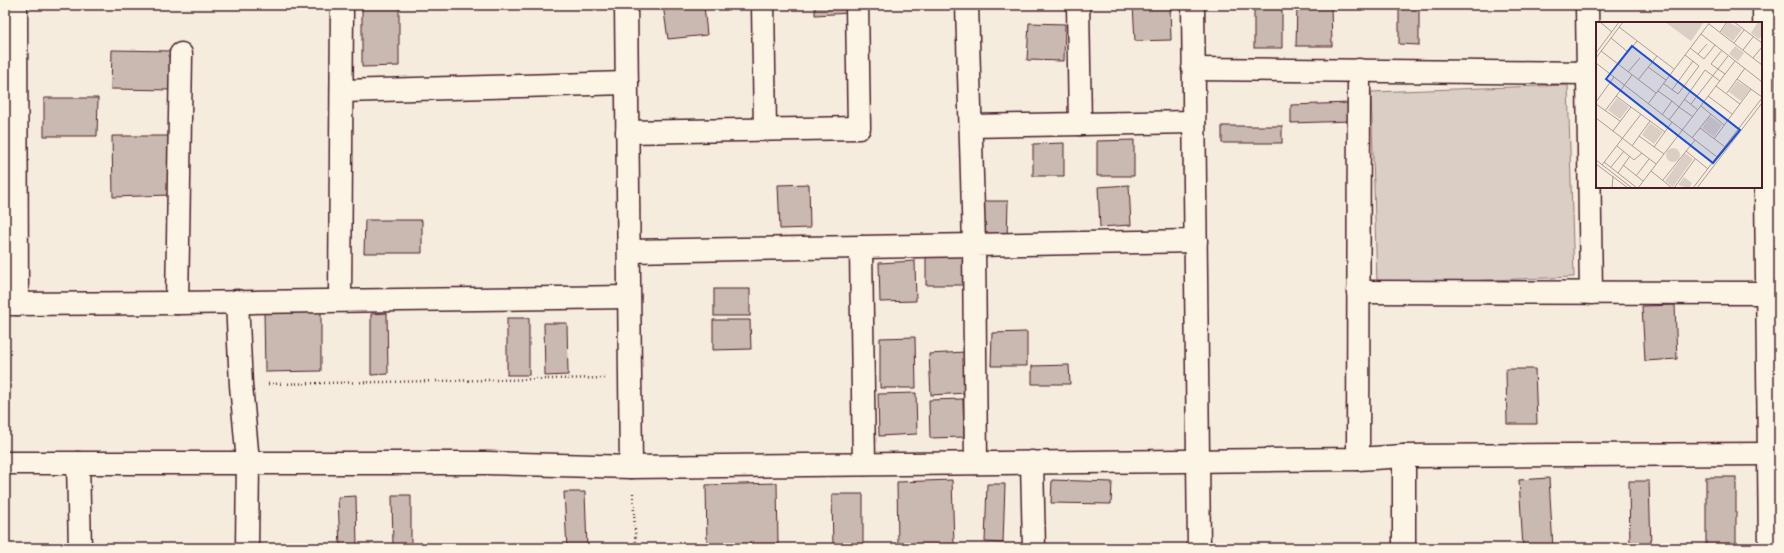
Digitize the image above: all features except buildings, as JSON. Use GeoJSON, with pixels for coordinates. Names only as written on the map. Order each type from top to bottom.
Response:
{"type":"FeatureCollection","features":[{"type":"Feature","properties":{"kind":"street"},"geometry":{"type":"LineString","coordinates":[[16,5],[11,90],[11,304],[629,297]]}},
{"type":"Feature","properties":{"kind":"street"},"geometry":{"type":"LineString","coordinates":[[340,300],[342,5]]}},
{"type":"Feature","properties":{"kind":"street"},"geometry":{"type":"LineString","coordinates":[[626,5],[631,467]]}},
{"type":"Feature","properties":{"kind":"street"},"geometry":{"type":"LineString","coordinates":[[763,5],[765,129]]}},
{"type":"Feature","properties":{"kind":"street"},"geometry":{"type":"LineString","coordinates":[[627,132],[859,128],[857,5]]}},
{"type":"Feature","properties":{"kind":"street"},"geometry":{"type":"LineString","coordinates":[[967,5],[974,246],[976,463]]}},
{"type":"Feature","properties":{"kind":"street"},"geometry":{"type":"LineString","coordinates":[[1078,5],[1080,124]]}},
{"type":"Feature","properties":{"kind":"street"},"geometry":{"type":"LineString","coordinates":[[1193,5],[1199,548]]}},
{"type":"Feature","properties":{"kind":"street"},"geometry":{"type":"LineString","coordinates":[[1587,5],[1591,293]]}},
{"type":"Feature","properties":{"kind":"street"},"geometry":{"type":"LineString","coordinates":[[1764,5],[1770,548]]}},
{"type":"Feature","properties":{"kind":"street"},"geometry":{"type":"LineString","coordinates":[[177,303],[181,54]]}},
{"type":"Feature","properties":{"kind":"street"},"geometry":{"type":"LineString","coordinates":[[1193,68],[1588,73]]}},
{"type":"Feature","properties":{"kind":"street"},"geometry":{"type":"LineString","coordinates":[[1358,459],[1359,70]]}},
{"type":"Feature","properties":{"kind":"street"},"geometry":{"type":"LineString","coordinates":[[342,91],[627,83]]}},
{"type":"Feature","properties":{"kind":"street"},"geometry":{"type":"LineString","coordinates":[[971,126],[1194,122]]}},
{"type":"Feature","properties":{"kind":"street"},"geometry":{"type":"LineString","coordinates":[[629,251],[1196,241]]}},
{"type":"Feature","properties":{"kind":"street"},"geometry":{"type":"LineString","coordinates":[[861,247],[864,464]]}},
{"type":"Feature","properties":{"kind":"street"},"geometry":{"type":"LineString","coordinates":[[1358,292],[1767,293]]}},
{"type":"Feature","properties":{"kind":"street"},"geometry":{"type":"LineString","coordinates":[[237,301],[241,385],[248,462],[247,548]]}},
{"type":"Feature","properties":{"kind":"street"},"geometry":{"type":"LineString","coordinates":[[5,463],[487,463],[631,467],[1358,459],[1404,456],[1770,454]]}},
{"type":"Feature","properties":{"kind":"street"},"geometry":{"type":"LineString","coordinates":[[1404,456],[1404,548]]}},
{"type":"Feature","properties":{"kind":"street"},"geometry":{"type":"LineString","coordinates":[[1032,462],[1034,548]]}},
{"type":"Feature","properties":{"kind":"street"},"geometry":{"type":"LineString","coordinates":[[78,463],[80,548]]}},
{"type":"Feature","properties":{"kind":"path"},"geometry":{"type":"LineString","coordinates":[[241,385],[630,378]]}},
{"type":"Feature","properties":{"kind":"path"},"geometry":{"type":"LineString","coordinates":[[631,467],[636,548]]}},
{"type":"Feature","properties":{"kind":"shaded area"},"geometry":{"type":"Polygon","coordinates":[[[1568,85],[1574,277],[1377,284],[1371,92],[1568,85]]]}}]}
